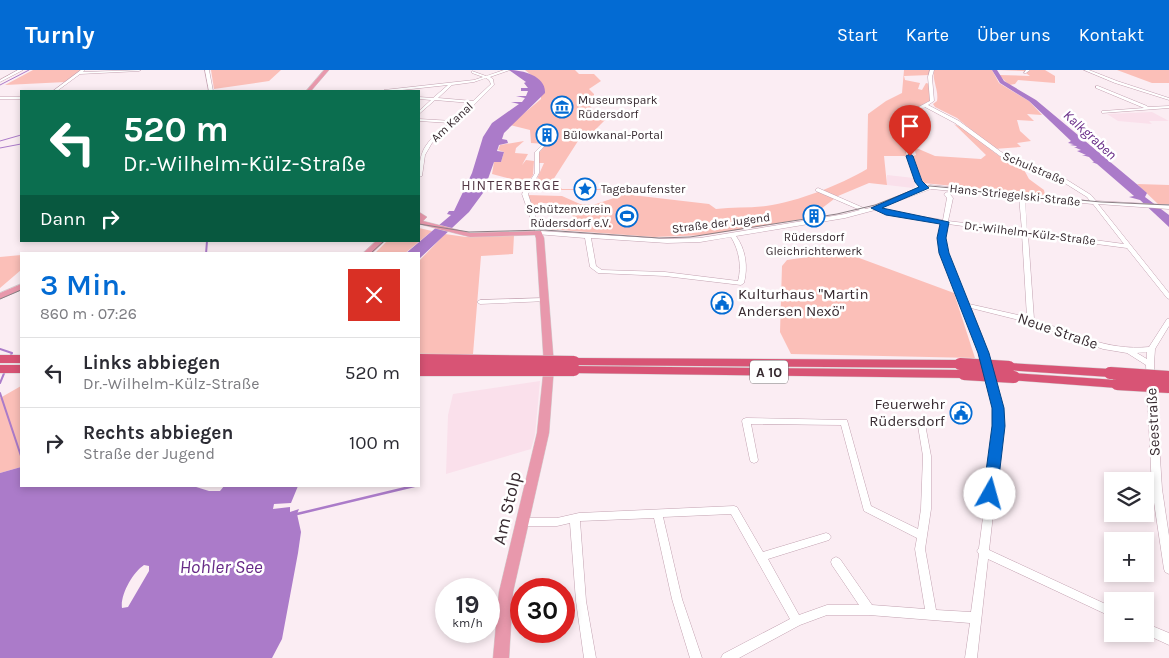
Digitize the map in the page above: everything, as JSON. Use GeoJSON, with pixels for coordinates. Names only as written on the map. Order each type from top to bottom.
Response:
{"type":"FeatureCollection","features":[{"type":"Feature","properties":{"kind":"highway"},"geometry":{"type":"LineString","coordinates":[[0,359],[20,359]]}},
{"type":"Feature","properties":{"kind":"highway","name":"A 10"},"geometry":{"type":"LineString","coordinates":[[420,360],[574,366],[962,369],[1012,372],[1110,373],[1169,377]]}},
{"type":"Feature","properties":{"kind":"highway","name":"A 10"},"geometry":{"type":"LineString","coordinates":[[420,370],[574,366]]}},
{"type":"Feature","properties":{"kind":"highway"},"geometry":{"type":"LineString","coordinates":[[0,369],[20,369]]}},
{"type":"Feature","properties":{"kind":"highway","name":"A 10"},"geometry":{"type":"LineString","coordinates":[[1012,372],[1118,384],[1169,387]]}},
{"type":"Feature","properties":{"kind":"main road"},"geometry":{"type":"LineString","coordinates":[[309,90],[327,70]]}},
{"type":"Feature","properties":{"kind":"main road","name":"Straße der Jugend"},"geometry":{"type":"LineString","coordinates":[[420,222],[428,226],[470,235],[538,233]]}},
{"type":"Feature","properties":{"kind":"main road","name":"Am Stolp"},"geometry":{"type":"LineString","coordinates":[[501,658],[506,592],[543,433],[549,366],[538,233]]}},
{"type":"Feature","properties":{"kind":"main road"},"geometry":{"type":"LineString","coordinates":[[368,252],[379,242]]}},
{"type":"Feature","properties":{"kind":"main road"},"geometry":{"type":"LineString","coordinates":[[0,296],[20,287]]}},
{"type":"Feature","properties":{"kind":"street"},"geometry":{"type":"LineString","coordinates":[[0,81],[21,70]]}},
{"type":"Feature","properties":{"kind":"street"},"geometry":{"type":"LineString","coordinates":[[56,90],[81,72],[139,70]]}},
{"type":"Feature","properties":{"kind":"street"},"geometry":{"type":"LineString","coordinates":[[207,70],[211,90]]}},
{"type":"Feature","properties":{"kind":"street"},"geometry":{"type":"LineString","coordinates":[[403,90],[450,85],[488,78],[508,70]]}},
{"type":"Feature","properties":{"kind":"street"},"geometry":{"type":"LineString","coordinates":[[925,188],[918,182],[910,159],[906,128],[909,116],[917,109],[926,106],[933,98],[930,76],[932,70]]}},
{"type":"Feature","properties":{"kind":"street"},"geometry":{"type":"LineString","coordinates":[[1086,70],[1169,99]]}},
{"type":"Feature","properties":{"kind":"street"},"geometry":{"type":"LineString","coordinates":[[473,72],[488,78]]}},
{"type":"Feature","properties":{"kind":"street","name":"Am Kanal"},"geometry":{"type":"LineString","coordinates":[[420,171],[423,155],[430,142],[454,122],[493,84],[488,78]]}},
{"type":"Feature","properties":{"kind":"street"},"geometry":{"type":"LineString","coordinates":[[1122,84],[1097,87],[1149,108]]}},
{"type":"Feature","properties":{"kind":"street"},"geometry":{"type":"LineString","coordinates":[[420,112],[450,85]]}},
{"type":"Feature","properties":{"kind":"street"},"geometry":{"type":"LineString","coordinates":[[0,98],[20,98]]}},
{"type":"Feature","properties":{"kind":"street"},"geometry":{"type":"LineString","coordinates":[[420,98],[473,102]]}},
{"type":"Feature","properties":{"kind":"street","name":"Schulstraße"},"geometry":{"type":"LineString","coordinates":[[926,106],[957,122],[1002,155],[1072,184],[1096,203],[1127,246]]}},
{"type":"Feature","properties":{"kind":"street"},"geometry":{"type":"LineString","coordinates":[[1103,112],[1169,107]]}},
{"type":"Feature","properties":{"kind":"street"},"geometry":{"type":"LineString","coordinates":[[420,120],[454,122]]}},
{"type":"Feature","properties":{"kind":"street"},"geometry":{"type":"LineString","coordinates":[[538,233],[525,194],[537,173],[537,152],[543,145]]}},
{"type":"Feature","properties":{"kind":"street","name":"Hans-Striegelski-Straße"},"geometry":{"type":"LineString","coordinates":[[925,188],[1105,204],[1169,207]]}},
{"type":"Feature","properties":{"kind":"street","name":"Straße der Jugend"},"geometry":{"type":"LineString","coordinates":[[538,233],[667,241],[733,235],[833,219],[866,211],[925,188]]}},
{"type":"Feature","properties":{"kind":"street"},"geometry":{"type":"LineString","coordinates":[[818,190],[866,211]]}},
{"type":"Feature","properties":{"kind":"street"},"geometry":{"type":"LineString","coordinates":[[947,194],[950,198],[942,238],[944,253],[984,353],[998,408],[998,426],[971,658]]}},
{"type":"Feature","properties":{"kind":"street"},"geometry":{"type":"LineString","coordinates":[[1022,196],[1031,320]]}},
{"type":"Feature","properties":{"kind":"street","name":"Dr.-Wilhelm-Külz-Straße"},"geometry":{"type":"LineString","coordinates":[[875,208],[886,212],[945,222],[1127,246]]}},
{"type":"Feature","properties":{"kind":"street"},"geometry":{"type":"LineString","coordinates":[[588,236],[594,267],[600,272],[665,274],[741,282],[744,266],[741,250],[733,235]]}},
{"type":"Feature","properties":{"kind":"street"},"geometry":{"type":"LineString","coordinates":[[1127,246],[1169,296]]}},
{"type":"Feature","properties":{"kind":"street"},"geometry":{"type":"LineString","coordinates":[[480,302],[544,300]]}},
{"type":"Feature","properties":{"kind":"street","name":"Neue Straße"},"geometry":{"type":"LineString","coordinates":[[965,305],[1031,320],[1101,346],[1128,351],[1151,350]]}},
{"type":"Feature","properties":{"kind":"street","name":"Seestraße"},"geometry":{"type":"LineString","coordinates":[[1169,321],[1151,350],[1150,364],[1157,490],[1169,569]]}},
{"type":"Feature","properties":{"kind":"street"},"geometry":{"type":"LineString","coordinates":[[1128,351],[1150,364]]}},
{"type":"Feature","properties":{"kind":"street"},"geometry":{"type":"LineString","coordinates":[[754,460],[746,421],[844,422],[867,508],[921,535]]}},
{"type":"Feature","properties":{"kind":"street"},"geometry":{"type":"LineString","coordinates":[[922,426],[928,456],[926,509],[921,535],[923,572],[931,614]]}},
{"type":"Feature","properties":{"kind":"street"},"geometry":{"type":"LineString","coordinates":[[521,522],[557,522],[575,520],[579,517],[734,510],[797,621]]}},
{"type":"Feature","properties":{"kind":"street"},"geometry":{"type":"LineString","coordinates":[[658,514],[677,599],[696,658]]}},
{"type":"Feature","properties":{"kind":"street"},"geometry":{"type":"LineString","coordinates":[[575,520],[581,601],[590,658]]}},
{"type":"Feature","properties":{"kind":"street"},"geometry":{"type":"LineString","coordinates":[[761,557],[826,537]]}},
{"type":"Feature","properties":{"kind":"street"},"geometry":{"type":"LineString","coordinates":[[982,551],[1104,608]]}},
{"type":"Feature","properties":{"kind":"street"},"geometry":{"type":"LineString","coordinates":[[836,562],[869,610]]}},
{"type":"Feature","properties":{"kind":"street"},"geometry":{"type":"LineString","coordinates":[[727,658],[797,621],[827,610],[869,610],[976,618]]}},
{"type":"Feature","properties":{"kind":"street"},"geometry":{"type":"LineString","coordinates":[[1154,632],[1169,639]]}},
{"type":"Feature","properties":{"kind":"shaded area"},"geometry":{"type":"Polygon","coordinates":[[[33,70],[81,70],[66,82],[5,85],[33,70]]]}},
{"type":"Feature","properties":{"kind":"shaded area"},"geometry":{"type":"Polygon","coordinates":[[[211,70],[281,70],[269,81],[214,89],[211,70]]]}},
{"type":"Feature","properties":{"kind":"shaded area"},"geometry":{"type":"Polygon","coordinates":[[[525,70],[575,70],[579,74],[594,74],[601,81],[589,89],[594,94],[594,103],[590,105],[594,113],[605,120],[594,131],[604,133],[590,134],[578,141],[553,180],[562,189],[609,189],[623,194],[709,204],[716,209],[766,206],[805,197],[831,187],[867,169],[868,114],[886,101],[902,93],[904,70],[931,70],[929,75],[904,76],[905,80],[920,83],[918,89],[922,90],[926,83],[930,84],[930,101],[912,111],[905,122],[904,136],[908,156],[884,156],[887,185],[869,183],[838,196],[809,218],[706,235],[654,237],[547,229],[544,226],[575,219],[563,208],[554,204],[538,203],[538,209],[532,210],[527,195],[562,196],[580,204],[593,205],[614,198],[602,190],[532,190],[544,163],[539,163],[538,154],[546,144],[531,143],[530,130],[510,125],[541,99],[541,83],[525,70]]]}},
{"type":"Feature","properties":{"kind":"shaded area"},"geometry":{"type":"Polygon","coordinates":[[[934,70],[992,70],[999,83],[1029,101],[1042,115],[1027,114],[1034,121],[1017,120],[1020,131],[1031,141],[1017,143],[1021,147],[994,149],[957,118],[935,107],[933,104],[937,101],[937,93],[934,70]]]}},
{"type":"Feature","properties":{"kind":"shaded area"},"geometry":{"type":"Polygon","coordinates":[[[998,70],[1045,70],[1055,76],[1055,83],[1018,80],[1015,84],[1009,85],[999,75],[1030,76],[1023,71],[998,70]]]}},
{"type":"Feature","properties":{"kind":"shaded area"},"geometry":{"type":"Polygon","coordinates":[[[1117,70],[1169,70],[1169,83],[1152,83],[1117,70]]]}},
{"type":"Feature","properties":{"kind":"shaded area"},"geometry":{"type":"Polygon","coordinates":[[[1152,112],[1169,121],[1149,121],[1152,124],[1118,121],[1107,114],[1152,112]]]}},
{"type":"Feature","properties":{"kind":"shaded area"},"geometry":{"type":"Polygon","coordinates":[[[954,124],[971,134],[996,154],[1013,164],[1022,166],[1029,179],[1044,190],[1045,195],[923,183],[913,156],[916,155],[914,147],[935,156],[981,159],[986,155],[954,124]]]}},
{"type":"Feature","properties":{"kind":"shaded area"},"geometry":{"type":"Polygon","coordinates":[[[524,141],[516,148],[515,153],[528,154],[522,165],[526,160],[534,161],[533,175],[528,182],[492,174],[494,162],[501,162],[504,152],[498,150],[500,145],[524,141]]]}},
{"type":"Feature","properties":{"kind":"shaded area"},"geometry":{"type":"Polygon","coordinates":[[[887,175],[914,178],[915,186],[913,188],[887,185],[887,175]]]}},
{"type":"Feature","properties":{"kind":"shaded area"},"geometry":{"type":"Polygon","coordinates":[[[1137,184],[1169,185],[1169,204],[1158,204],[1137,184]]]}},
{"type":"Feature","properties":{"kind":"shaded area"},"geometry":{"type":"Polygon","coordinates":[[[420,228],[432,231],[420,241],[420,228]]]}},
{"type":"Feature","properties":{"kind":"shaded area"},"geometry":{"type":"Polygon","coordinates":[[[445,234],[466,237],[514,235],[513,254],[481,256],[473,354],[420,354],[420,260],[445,234]]]}},
{"type":"Feature","properties":{"kind":"shaded area"},"geometry":{"type":"Polygon","coordinates":[[[386,242],[419,242],[406,252],[376,252],[386,242]]]}},
{"type":"Feature","properties":{"kind":"shaded area"},"geometry":{"type":"Polygon","coordinates":[[[843,252],[954,293],[975,358],[791,354],[780,332],[782,266],[787,260],[843,252]]]}},
{"type":"Feature","properties":{"kind":"shaded area"},"geometry":{"type":"Polygon","coordinates":[[[20,255],[20,271],[0,288],[0,257],[20,255]]]}},
{"type":"Feature","properties":{"kind":"shaded area"},"geometry":{"type":"Polygon","coordinates":[[[540,381],[535,435],[531,449],[446,474],[448,415],[453,394],[540,381]]]}},
{"type":"Feature","properties":{"kind":"shaded area"},"geometry":{"type":"Polygon","coordinates":[[[20,387],[20,467],[0,473],[0,398],[20,387]]]}},
{"type":"Feature","properties":{"kind":"water"},"geometry":{"type":"Polygon","coordinates":[[[509,70],[521,71],[538,78],[542,82],[545,93],[504,133],[502,139],[507,140],[508,143],[499,145],[497,151],[504,152],[501,162],[494,162],[483,193],[469,212],[420,258],[420,252],[407,252],[451,215],[447,214],[449,211],[454,211],[472,173],[483,137],[492,123],[519,104],[511,102],[522,102],[525,98],[516,96],[526,96],[528,91],[521,91],[521,88],[528,88],[524,83],[526,82],[509,70]]]}},
{"type":"Feature","properties":{"kind":"water"},"geometry":{"type":"Polygon","coordinates":[[[992,70],[997,70],[1004,81],[1036,100],[1147,193],[1145,197],[1169,215],[1169,227],[1140,200],[1129,197],[1134,196],[1097,164],[1092,162],[1094,162],[1089,157],[1077,151],[1081,150],[1074,147],[1076,146],[1070,145],[1074,144],[1068,144],[1073,143],[1068,143],[1071,141],[1029,101],[1000,83],[992,70]]]}},
{"type":"Feature","properties":{"kind":"water","name":"Hohler See"},"geometry":{"type":"Polygon","coordinates":[[[20,467],[20,487],[196,487],[209,491],[220,491],[223,487],[298,487],[291,503],[274,504],[273,509],[290,507],[290,512],[299,509],[297,514],[301,532],[282,639],[272,658],[0,658],[0,473],[20,467]],[[144,565],[132,578],[123,597],[122,608],[128,607],[149,571],[149,566],[144,565]]]}},
{"type":"Feature","properties":{"kind":"waterway"},"geometry":{"type":"LineString","coordinates":[[0,85],[29,70]]}},
{"type":"Feature","properties":{"kind":"waterway"},"geometry":{"type":"LineString","coordinates":[[0,141],[20,135]]}},
{"type":"Feature","properties":{"kind":"waterway"},"geometry":{"type":"LineString","coordinates":[[0,148],[20,144]]}},
{"type":"Feature","properties":{"kind":"waterway"},"geometry":{"type":"LineString","coordinates":[[206,252],[207,242]]}},
{"type":"Feature","properties":{"kind":"waterway"},"geometry":{"type":"LineString","coordinates":[[0,349],[12,353],[10,357]]}},
{"type":"Feature","properties":{"kind":"waterway"},"geometry":{"type":"LineString","coordinates":[[0,383],[5,371]]}},
{"type":"Feature","properties":{"kind":"waterway"},"geometry":{"type":"LineString","coordinates":[[0,393],[20,453]]}},
{"type":"Feature","properties":{"kind":"waterway"},"geometry":{"type":"LineString","coordinates":[[297,514],[410,487]]}},
{"type":"Feature","properties":{"kind":"tram line"},"geometry":{"type":"LineString","coordinates":[[420,224],[469,232],[544,230],[659,238],[690,237],[837,214],[875,205],[918,188],[930,186],[1101,202],[1169,205]]}},
{"type":"Feature","properties":{"kind":"tram line"},"geometry":{"type":"LineString","coordinates":[[372,252],[383,242]]}},
{"type":"Feature","properties":{"kind":"tram line"},"geometry":{"type":"LineString","coordinates":[[0,299],[20,290]]}},
{"type":"Feature","properties":{"kind":"place","name":"Museumspark Rüdersdorf"},"geometry":{"type":"Point","coordinates":[562,107]}},
{"type":"Feature","properties":{"kind":"place","name":"Bülowkanal-Portal"},"geometry":{"type":"Point","coordinates":[547,135]}},
{"type":"Feature","properties":{"kind":"place","name":"Tagebaufenster"},"geometry":{"type":"Point","coordinates":[585,189]}},
{"type":"Feature","properties":{"kind":"place","name":"Schützenverein Rüdersdorf e.V."},"geometry":{"type":"Point","coordinates":[627,216]}},
{"type":"Feature","properties":{"kind":"place","name":"Rüdersdorf Gleichrichterwerk"},"geometry":{"type":"Point","coordinates":[814,216]}},
{"type":"Feature","properties":{"kind":"place","name":"Kulturhaus \"Martin Andersen Nexö\""},"geometry":{"type":"Point","coordinates":[722,303]}},
{"type":"Feature","properties":{"kind":"place","name":"Feuerwehr Rüdersdorf"},"geometry":{"type":"Point","coordinates":[961,413]}},
{"type":"Feature","properties":{"kind":"district","name":"HINTERBERGE"},"geometry":{"type":"Point","coordinates":[511,185]}},
{"type":"Feature","properties":{"kind":"route"},"geometry":{"type":"LineString","coordinates":[[910,156],[918,182],[925,188],[875,208],[886,212],[945,222],[942,238],[944,253],[984,353],[998,408],[998,426],[990,494]]}},
{"type":"Feature","properties":{"kind":"water label","name":"Kalkgraben"},"geometry":{"type":"Point","coordinates":[1090,135]}}]}
